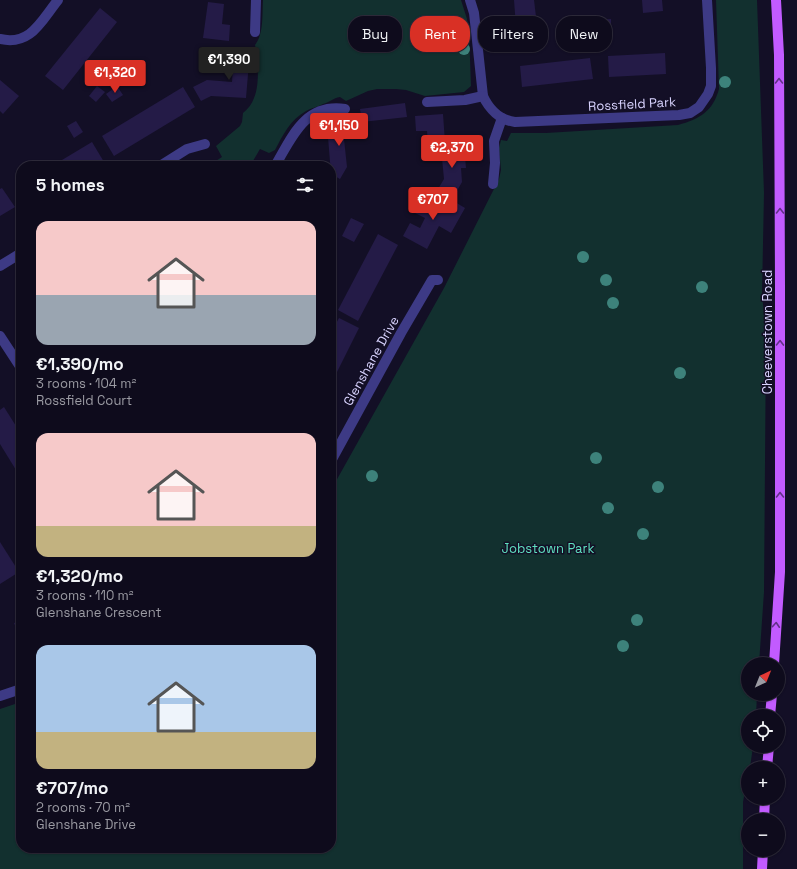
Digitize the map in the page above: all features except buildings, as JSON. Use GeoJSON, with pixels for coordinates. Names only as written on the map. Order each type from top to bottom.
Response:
{"type":"FeatureCollection","features":[{"type":"Feature","properties":{"kind":"main road","name":"Cheeverstown Road"},"geometry":{"type":"LineString","coordinates":[[774,657],[780,572],[779,55],[776,0]]}},
{"type":"Feature","properties":{"kind":"main road"},"geometry":{"type":"LineString","coordinates":[[762,869],[763,857]]}},
{"type":"Feature","properties":{"kind":"street"},"geometry":{"type":"LineString","coordinates":[[0,39],[9,41],[19,40],[27,36],[34,30],[58,0]]}},
{"type":"Feature","properties":{"kind":"street"},"geometry":{"type":"LineString","coordinates":[[255,32],[256,0]]}},
{"type":"Feature","properties":{"kind":"street"},"geometry":{"type":"LineString","coordinates":[[470,0],[474,13],[483,96],[491,109],[502,118],[494,141],[495,163],[493,184]]}},
{"type":"Feature","properties":{"kind":"street","name":"Rossfield Park"},"geometry":{"type":"LineString","coordinates":[[502,118],[515,122],[679,116],[695,110],[703,103],[711,86],[707,0]]}},
{"type":"Feature","properties":{"kind":"street"},"geometry":{"type":"LineString","coordinates":[[427,102],[464,100],[483,96]]}},
{"type":"Feature","properties":{"kind":"street"},"geometry":{"type":"LineString","coordinates":[[278,161],[297,131],[311,115],[328,108],[345,109]]}},
{"type":"Feature","properties":{"kind":"street"},"geometry":{"type":"LineString","coordinates":[[168,161],[187,149],[205,144]]}},
{"type":"Feature","properties":{"kind":"street"},"geometry":{"type":"LineString","coordinates":[[0,266],[16,256]]}},
{"type":"Feature","properties":{"kind":"street","name":"Glenshane Drive"},"geometry":{"type":"LineString","coordinates":[[336,452],[401,333],[432,280],[438,280]]}},
{"type":"Feature","properties":{"kind":"street"},"geometry":{"type":"LineString","coordinates":[[0,336],[16,360]]}},
{"type":"Feature","properties":{"kind":"street"},"geometry":{"type":"LineString","coordinates":[[0,696],[16,691]]}},
{"type":"Feature","properties":{"kind":"green space"},"geometry":{"type":"Polygon","coordinates":[[[263,0],[461,0],[466,16],[410,16],[410,52],[470,52],[471,86],[464,92],[425,96],[406,90],[377,89],[368,91],[346,101],[340,97],[308,110],[300,115],[291,123],[275,150],[269,153],[260,149],[253,161],[216,161],[222,157],[216,146],[240,126],[243,113],[251,104],[256,92],[258,72],[255,45],[261,30],[263,0]]]}},
{"type":"Feature","properties":{"kind":"green space","name":"Jobstown Park"},"geometry":{"type":"Polygon","coordinates":[[[716,0],[757,0],[764,193],[762,294],[766,335],[764,592],[759,657],[741,657],[741,701],[757,701],[756,709],[741,709],[741,753],[752,753],[751,761],[741,761],[741,805],[743,805],[743,813],[741,813],[741,857],[743,857],[743,869],[0,869],[0,709],[16,704],[16,853],[336,853],[336,481],[444,288],[499,179],[501,170],[499,148],[501,140],[507,141],[511,133],[546,133],[678,125],[699,117],[709,108],[719,89],[716,0]]]}}]}
